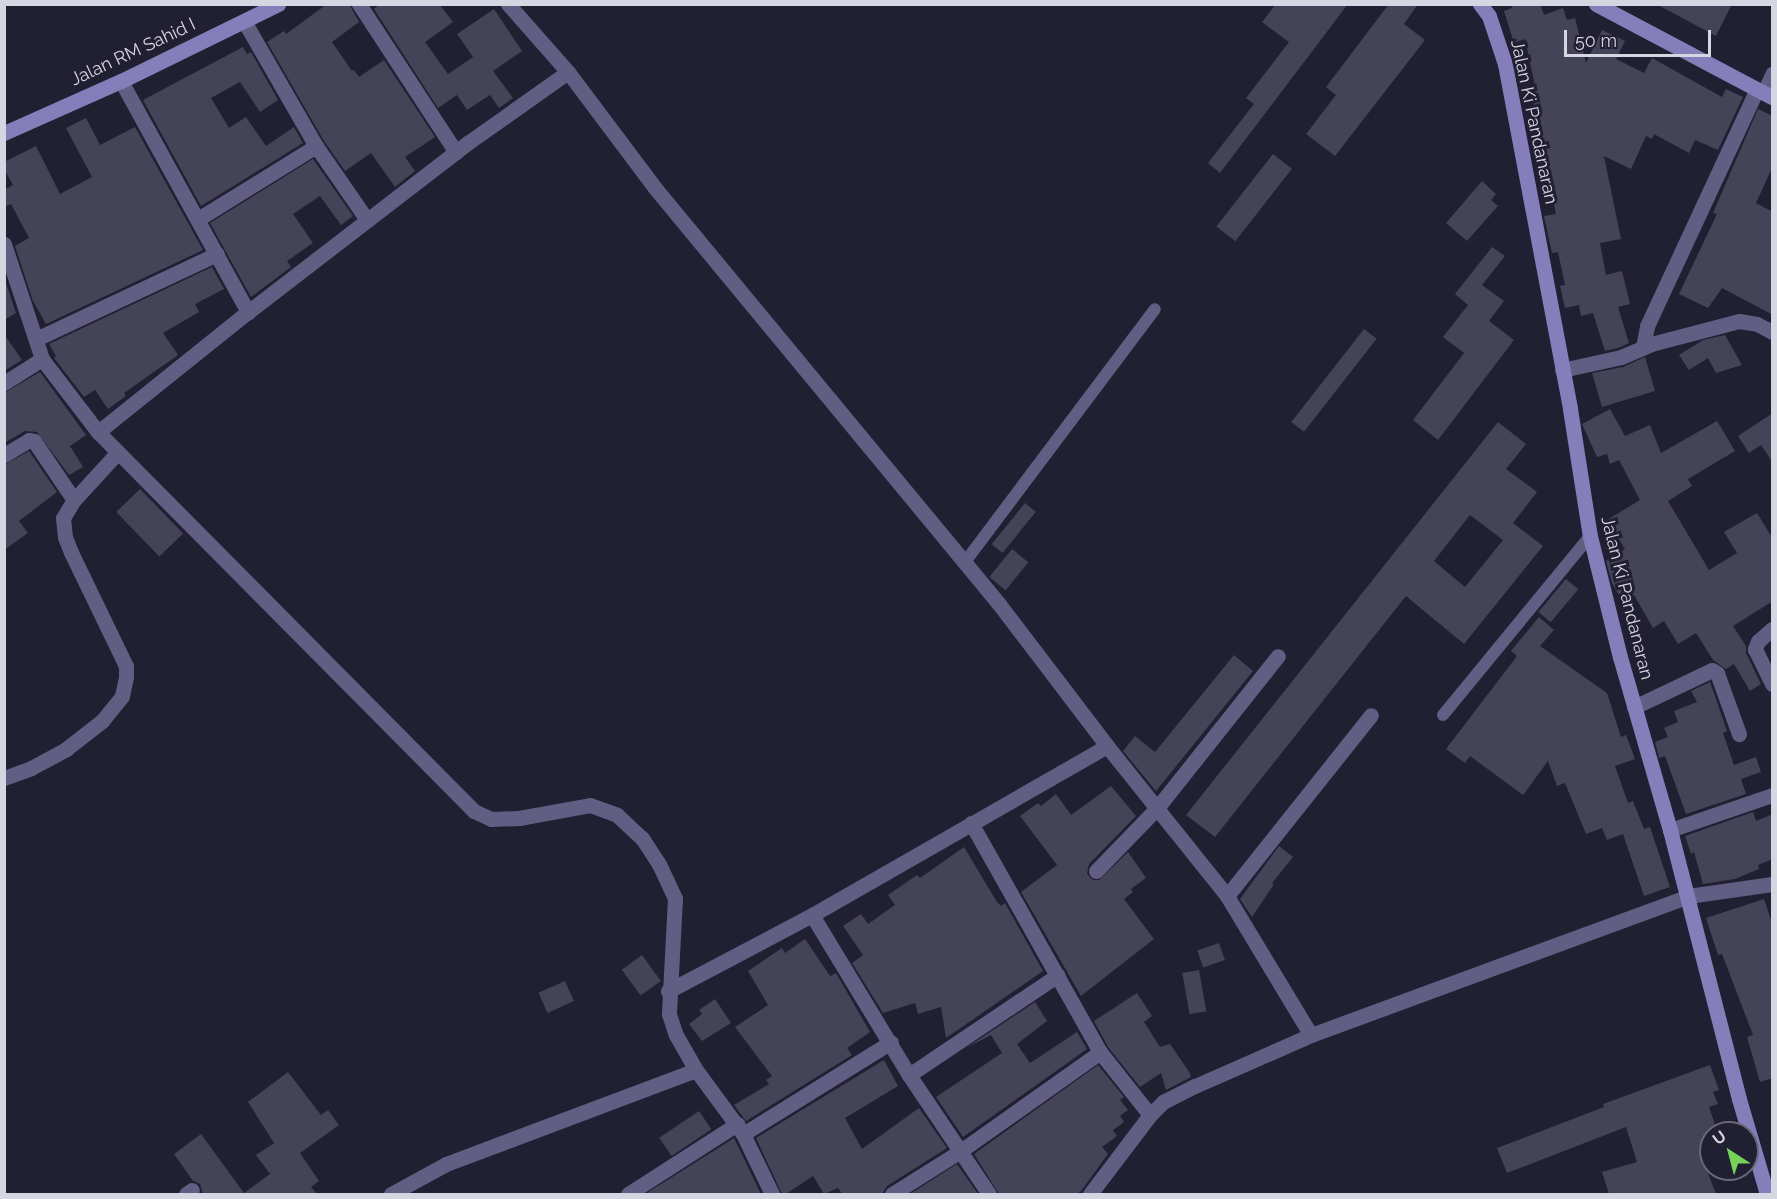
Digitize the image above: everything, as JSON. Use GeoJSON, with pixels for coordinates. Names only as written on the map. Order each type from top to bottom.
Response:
{"type":"FeatureCollection","features":[{"type":"Feature","properties":{"kind":"main road","name":"Jalan RM Sahid I"},"geometry":{"type":"LineString","coordinates":[[4,133],[122,81],[278,4]]}},
{"type":"Feature","properties":{"kind":"main road"},"geometry":{"type":"LineString","coordinates":[[1596,4],[1764,93]]}},
{"type":"Feature","properties":{"kind":"main road","name":"Jalan Ki Pandanaran"},"geometry":{"type":"LineString","coordinates":[[1488,8],[1505,64],[1562,370],[1590,536],[1634,707],[1688,896],[1739,1099],[1768,1184]]}},
{"type":"Feature","properties":{"kind":"street"},"geometry":{"type":"LineString","coordinates":[[358,4],[456,152]]}},
{"type":"Feature","properties":{"kind":"street"},"geometry":{"type":"LineString","coordinates":[[508,4],[568,72],[655,188],[965,562],[1107,746],[1227,896],[1311,1035]]}},
{"type":"Feature","properties":{"kind":"street"},"geometry":{"type":"LineString","coordinates":[[244,21],[316,146],[367,220]]}},
{"type":"Feature","properties":{"kind":"street"},"geometry":{"type":"LineString","coordinates":[[98,432],[367,220],[456,152],[568,72]]}},
{"type":"Feature","properties":{"kind":"street"},"geometry":{"type":"LineString","coordinates":[[122,81],[248,312]]}},
{"type":"Feature","properties":{"kind":"street"},"geometry":{"type":"LineString","coordinates":[[1642,346],[1647,326],[1764,93]]}},
{"type":"Feature","properties":{"kind":"street"},"geometry":{"type":"LineString","coordinates":[[198,219],[316,146]]}},
{"type":"Feature","properties":{"kind":"street"},"geometry":{"type":"LineString","coordinates":[[4,244],[42,359],[98,432],[474,810],[491,819],[519,818],[590,805],[617,815],[642,838],[659,864],[675,898],[673,961],[668,991],[669,1014],[676,1035],[696,1070],[740,1129],[772,1194]]}},
{"type":"Feature","properties":{"kind":"street"},"geometry":{"type":"LineString","coordinates":[[36,339],[217,254]]}},
{"type":"Feature","properties":{"kind":"street"},"geometry":{"type":"LineString","coordinates":[[1562,370],[1621,357],[1642,346],[1739,321],[1757,324],[1773,332]]}},
{"type":"Feature","properties":{"kind":"street"},"geometry":{"type":"LineString","coordinates":[[4,383],[42,359]]}},
{"type":"Feature","properties":{"kind":"street"},"geometry":{"type":"LineString","coordinates":[[4,455],[29,440],[34,441],[75,500]]}},
{"type":"Feature","properties":{"kind":"street"},"geometry":{"type":"LineString","coordinates":[[4,778],[31,768],[66,748],[102,722],[122,696],[126,677],[122,655],[65,537],[63,518],[75,500],[118,452]]}},
{"type":"Feature","properties":{"kind":"street"},"geometry":{"type":"LineString","coordinates":[[1773,629],[1758,641],[1755,649],[1773,684]]}},
{"type":"Feature","properties":{"kind":"street"},"geometry":{"type":"LineString","coordinates":[[1096,871],[1157,808],[1278,656]]}},
{"type":"Feature","properties":{"kind":"street"},"geometry":{"type":"LineString","coordinates":[[1634,707],[1712,670],[1717,673],[1739,734]]}},
{"type":"Feature","properties":{"kind":"street"},"geometry":{"type":"LineString","coordinates":[[1227,896],[1371,715]]}},
{"type":"Feature","properties":{"kind":"street"},"geometry":{"type":"LineString","coordinates":[[668,991],[812,915],[1107,746]]}},
{"type":"Feature","properties":{"kind":"street"},"geometry":{"type":"LineString","coordinates":[[1670,830],[1773,795]]}},
{"type":"Feature","properties":{"kind":"street"},"geometry":{"type":"LineString","coordinates":[[971,823],[1100,1053],[1150,1115]]}},
{"type":"Feature","properties":{"kind":"street"},"geometry":{"type":"LineString","coordinates":[[1090,1194],[1150,1115],[1175,1095],[1311,1035],[1688,896],[1773,884]]}},
{"type":"Feature","properties":{"kind":"street"},"geometry":{"type":"LineString","coordinates":[[812,915],[909,1075],[989,1194]]}},
{"type":"Feature","properties":{"kind":"street"},"geometry":{"type":"LineString","coordinates":[[909,1075],[1058,975]]}},
{"type":"Feature","properties":{"kind":"street"},"geometry":{"type":"LineString","coordinates":[[628,1194],[891,1042]]}},
{"type":"Feature","properties":{"kind":"street"},"geometry":{"type":"LineString","coordinates":[[892,1194],[959,1152],[1100,1053]]}},
{"type":"Feature","properties":{"kind":"street"},"geometry":{"type":"LineString","coordinates":[[391,1194],[446,1164],[696,1070]]}},
{"type":"Feature","properties":{"kind":"lane"},"geometry":{"type":"LineString","coordinates":[[1764,93],[1773,72]]}},
{"type":"Feature","properties":{"kind":"lane"},"geometry":{"type":"LineString","coordinates":[[965,562],[1155,309]]}},
{"type":"Feature","properties":{"kind":"lane"},"geometry":{"type":"LineString","coordinates":[[1443,714],[1590,536]]}},
{"type":"Feature","properties":{"kind":"building"},"geometry":{"type":"Polygon","coordinates":[[[327,4],[349,4],[359,22],[332,42],[352,71],[354,70],[359,77],[384,60],[435,137],[405,157],[415,171],[395,187],[371,153],[345,171],[324,141],[267,42],[284,31],[286,34],[327,4]]]}},
{"type":"Feature","properties":{"kind":"building"},"geometry":{"type":"Polygon","coordinates":[[[380,4],[439,4],[453,22],[425,42],[448,74],[473,57],[457,34],[494,9],[522,51],[493,71],[513,98],[499,108],[490,95],[467,110],[457,95],[438,108],[374,9],[380,4]]]}},
{"type":"Feature","properties":{"kind":"building"},"geometry":{"type":"Polygon","coordinates":[[[1276,4],[1348,4],[1220,173],[1208,163],[1254,104],[1246,98],[1289,42],[1262,22],[1276,4]]]}},
{"type":"Feature","properties":{"kind":"building"},"geometry":{"type":"Polygon","coordinates":[[[1389,4],[1418,4],[1404,24],[1425,40],[1335,156],[1306,134],[1336,95],[1326,87],[1389,4]]]}},
{"type":"Feature","properties":{"kind":"building"},"geometry":{"type":"Polygon","coordinates":[[[1511,4],[1540,4],[1544,15],[1563,8],[1567,20],[1575,18],[1586,63],[1602,30],[1625,41],[1616,59],[1644,73],[1652,58],[1722,97],[1726,89],[1743,97],[1718,150],[1695,140],[1689,153],[1654,134],[1652,139],[1646,136],[1631,169],[1604,156],[1621,239],[1600,243],[1606,275],[1622,271],[1630,304],[1618,307],[1629,343],[1618,348],[1605,351],[1593,313],[1581,316],[1579,305],[1565,308],[1560,286],[1565,285],[1558,252],[1552,253],[1544,216],[1556,214],[1546,164],[1540,165],[1530,111],[1535,110],[1531,87],[1535,86],[1525,39],[1514,43],[1504,11],[1512,8],[1511,4]]]}},
{"type":"Feature","properties":{"kind":"building"},"geometry":{"type":"Polygon","coordinates":[[[1656,4],[1732,4],[1716,36],[1656,4]]]}},
{"type":"Feature","properties":{"kind":"building"},"geometry":{"type":"Polygon","coordinates":[[[243,47],[247,54],[251,52],[278,100],[260,112],[240,82],[211,98],[229,128],[246,117],[266,146],[294,127],[303,143],[201,206],[143,100],[243,47]]]}},
{"type":"Feature","properties":{"kind":"building"},"geometry":{"type":"Polygon","coordinates":[[[1758,109],[1773,116],[1773,166],[1756,203],[1773,212],[1773,315],[1722,288],[1708,308],[1679,294],[1717,214],[1713,213],[1758,109]]]}},
{"type":"Feature","properties":{"kind":"building"},"geometry":{"type":"Polygon","coordinates":[[[86,118],[100,145],[135,127],[203,250],[46,324],[33,301],[15,246],[29,238],[11,204],[4,207],[4,190],[13,185],[4,169],[4,162],[36,146],[60,194],[92,177],[66,128],[86,118]]]}},
{"type":"Feature","properties":{"kind":"building"},"geometry":{"type":"Polygon","coordinates":[[[1273,154],[1292,169],[1235,241],[1216,226],[1273,154]]]}},
{"type":"Feature","properties":{"kind":"building"},"geometry":{"type":"Polygon","coordinates":[[[313,159],[353,216],[341,225],[320,196],[293,214],[313,243],[287,261],[291,267],[251,297],[210,223],[313,159]]]}},
{"type":"Feature","properties":{"kind":"building"},"geometry":{"type":"Polygon","coordinates":[[[1482,181],[1496,194],[1491,200],[1498,206],[1467,241],[1446,223],[1482,181]]]}},
{"type":"Feature","properties":{"kind":"building"},"geometry":{"type":"Polygon","coordinates":[[[1492,247],[1505,256],[1482,285],[1504,301],[1489,321],[1514,340],[1438,440],[1413,420],[1464,353],[1443,337],[1468,305],[1455,294],[1492,247]]]}},
{"type":"Feature","properties":{"kind":"building"},"geometry":{"type":"Polygon","coordinates":[[[212,267],[224,289],[195,304],[199,312],[163,333],[178,355],[124,393],[126,396],[108,409],[95,390],[84,397],[54,358],[56,356],[49,344],[212,267]]]}},
{"type":"Feature","properties":{"kind":"building"},"geometry":{"type":"Polygon","coordinates":[[[4,277],[16,313],[4,320],[4,277]]]}},
{"type":"Feature","properties":{"kind":"building"},"geometry":{"type":"Polygon","coordinates":[[[1364,329],[1377,339],[1304,432],[1291,422],[1364,329]]]}},
{"type":"Feature","properties":{"kind":"building"},"geometry":{"type":"Polygon","coordinates":[[[4,334],[22,360],[4,371],[4,334]]]}},
{"type":"Feature","properties":{"kind":"building"},"geometry":{"type":"Polygon","coordinates":[[[1725,335],[1742,365],[1716,373],[1708,358],[1689,370],[1679,355],[1703,340],[1725,335]]]}},
{"type":"Feature","properties":{"kind":"building"},"geometry":{"type":"Polygon","coordinates":[[[1645,357],[1655,391],[1602,407],[1592,373],[1623,367],[1645,357]]]}},
{"type":"Feature","properties":{"kind":"building"},"geometry":{"type":"Polygon","coordinates":[[[40,372],[86,435],[70,446],[83,467],[69,475],[37,432],[25,431],[4,443],[4,393],[40,372]]]}},
{"type":"Feature","properties":{"kind":"building"},"geometry":{"type":"Polygon","coordinates":[[[1610,409],[1625,436],[1650,425],[1661,453],[1717,421],[1735,451],[1688,479],[1692,486],[1668,501],[1709,570],[1737,553],[1724,532],[1757,513],[1773,539],[1773,601],[1733,626],[1746,646],[1746,653],[1761,684],[1750,691],[1734,664],[1726,669],[1713,660],[1696,633],[1678,644],[1664,621],[1653,628],[1634,595],[1623,602],[1612,583],[1606,561],[1625,549],[1607,520],[1640,500],[1619,460],[1610,464],[1607,454],[1597,457],[1582,424],[1610,409]]]}},
{"type":"Feature","properties":{"kind":"building"},"geometry":{"type":"Polygon","coordinates":[[[1773,413],[1773,463],[1761,445],[1749,453],[1738,436],[1773,413]]]}},
{"type":"Feature","properties":{"kind":"building"},"geometry":{"type":"Polygon","coordinates":[[[1498,422],[1526,444],[1506,469],[1537,492],[1513,523],[1543,546],[1464,644],[1406,596],[1215,837],[1186,815],[1498,422]],[[1470,515],[1434,561],[1465,587],[1503,540],[1470,515]]]}},
{"type":"Feature","properties":{"kind":"building"},"geometry":{"type":"Polygon","coordinates":[[[29,451],[57,492],[19,521],[28,533],[4,550],[4,465],[29,451]]]}},
{"type":"Feature","properties":{"kind":"building"},"geometry":{"type":"Polygon","coordinates":[[[140,489],[183,534],[159,557],[116,512],[140,489]]]}},
{"type":"Feature","properties":{"kind":"building"},"geometry":{"type":"Polygon","coordinates":[[[1025,503],[1036,512],[1003,553],[992,544],[1025,503]]]}},
{"type":"Feature","properties":{"kind":"building"},"geometry":{"type":"Polygon","coordinates":[[[1012,549],[1028,562],[1006,590],[989,577],[1012,549]]]}},
{"type":"Feature","properties":{"kind":"building"},"geometry":{"type":"Polygon","coordinates":[[[1566,579],[1578,589],[1551,622],[1538,612],[1566,579]]]}},
{"type":"Feature","properties":{"kind":"building"},"geometry":{"type":"Polygon","coordinates":[[[1539,617],[1554,630],[1540,646],[1607,693],[1621,737],[1626,735],[1635,759],[1615,766],[1628,803],[1633,801],[1644,829],[1650,827],[1670,887],[1644,896],[1623,834],[1607,840],[1602,828],[1586,834],[1565,783],[1557,786],[1548,761],[1523,795],[1470,756],[1465,763],[1446,749],[1517,656],[1511,651],[1539,617]]]}},
{"type":"Feature","properties":{"kind":"building"},"geometry":{"type":"Polygon","coordinates":[[[1234,655],[1253,671],[1156,791],[1123,751],[1135,736],[1155,752],[1234,655]]]}},
{"type":"Feature","properties":{"kind":"building"},"geometry":{"type":"Polygon","coordinates":[[[1710,682],[1727,731],[1723,733],[1734,765],[1756,757],[1761,772],[1741,779],[1746,794],[1686,814],[1665,756],[1659,758],[1655,742],[1668,737],[1664,728],[1678,722],[1674,711],[1697,702],[1691,691],[1710,682]]]}},
{"type":"Feature","properties":{"kind":"building"},"geometry":{"type":"Polygon","coordinates":[[[1111,786],[1136,816],[1089,864],[1087,874],[1093,880],[1099,880],[1128,852],[1146,878],[1131,889],[1133,892],[1124,899],[1154,939],[1081,996],[1021,892],[1057,865],[1020,816],[1038,803],[1041,806],[1056,794],[1071,815],[1111,786]]]}},
{"type":"Feature","properties":{"kind":"building"},"geometry":{"type":"Polygon","coordinates":[[[1753,812],[1756,821],[1773,814],[1773,859],[1758,865],[1759,869],[1735,879],[1703,884],[1694,852],[1691,854],[1685,836],[1753,812]]]}},
{"type":"Feature","properties":{"kind":"building"},"geometry":{"type":"Polygon","coordinates":[[[1279,846],[1293,857],[1272,883],[1274,884],[1252,917],[1240,899],[1279,846]]]}},
{"type":"Feature","properties":{"kind":"building"},"geometry":{"type":"Polygon","coordinates":[[[964,847],[997,902],[1001,906],[1005,903],[1043,971],[946,1038],[941,1007],[918,1014],[915,1003],[883,1013],[852,963],[863,955],[843,926],[861,914],[868,924],[895,905],[888,895],[917,875],[920,878],[964,847]]]}},
{"type":"Feature","properties":{"kind":"building"},"geometry":{"type":"Polygon","coordinates":[[[1764,899],[1773,926],[1773,1078],[1760,1082],[1747,1037],[1753,1035],[1722,954],[1718,955],[1706,918],[1764,899]]]}},
{"type":"Feature","properties":{"kind":"building"},"geometry":{"type":"Polygon","coordinates":[[[805,939],[830,976],[836,973],[870,1032],[847,1048],[852,1055],[746,1121],[734,1105],[769,1084],[766,1080],[772,1076],[735,1027],[768,1005],[748,971],[782,948],[785,953],[805,939]]]}},
{"type":"Feature","properties":{"kind":"building"},"geometry":{"type":"Polygon","coordinates":[[[1219,943],[1225,960],[1203,968],[1197,950],[1219,943]]]}},
{"type":"Feature","properties":{"kind":"building"},"geometry":{"type":"Polygon","coordinates":[[[642,955],[661,981],[641,996],[622,970],[642,955]]]}},
{"type":"Feature","properties":{"kind":"building"},"geometry":{"type":"Polygon","coordinates":[[[1199,970],[1206,1011],[1190,1014],[1182,973],[1199,970]]]}},
{"type":"Feature","properties":{"kind":"building"},"geometry":{"type":"Polygon","coordinates":[[[565,981],[574,1001],[547,1013],[539,993],[565,981]]]}},
{"type":"Feature","properties":{"kind":"building"},"geometry":{"type":"Polygon","coordinates":[[[1137,993],[1152,1016],[1144,1022],[1160,1047],[1170,1044],[1190,1073],[1191,1077],[1166,1090],[1161,1073],[1140,1087],[1108,1047],[1094,1021],[1137,993]]]}},
{"type":"Feature","properties":{"kind":"building"},"geometry":{"type":"Polygon","coordinates":[[[715,999],[731,1023],[702,1041],[689,1024],[702,1014],[699,1010],[715,999]]]}},
{"type":"Feature","properties":{"kind":"building"},"geometry":{"type":"Polygon","coordinates":[[[1035,1002],[1047,1021],[1017,1044],[1030,1063],[1077,1032],[1087,1049],[963,1137],[936,1097],[1002,1053],[991,1035],[966,1048],[1035,1002]]]}},
{"type":"Feature","properties":{"kind":"building"},"geometry":{"type":"Polygon","coordinates":[[[884,1060],[898,1086],[845,1118],[862,1149],[919,1108],[947,1148],[887,1186],[882,1194],[842,1194],[838,1188],[824,1194],[813,1176],[786,1194],[782,1194],[756,1138],[884,1060]]]}},
{"type":"Feature","properties":{"kind":"building"},"geometry":{"type":"Polygon","coordinates":[[[1098,1065],[1124,1097],[1120,1100],[1128,1110],[1120,1116],[1124,1122],[1113,1130],[1117,1136],[1102,1147],[1108,1154],[1081,1191],[1077,1194],[999,1194],[974,1154],[1098,1065]]]}},
{"type":"Feature","properties":{"kind":"building"},"geometry":{"type":"Polygon","coordinates":[[[1710,1065],[1719,1090],[1713,1092],[1718,1104],[1709,1107],[1714,1121],[1699,1121],[1699,1181],[1711,1181],[1716,1194],[1609,1194],[1602,1172],[1637,1162],[1626,1127],[1507,1173],[1497,1148],[1604,1107],[1603,1104],[1710,1065]]]}},
{"type":"Feature","properties":{"kind":"building"},"geometry":{"type":"Polygon","coordinates":[[[288,1072],[321,1115],[328,1110],[339,1125],[300,1153],[319,1181],[311,1187],[317,1194],[203,1194],[200,1184],[193,1181],[174,1154],[201,1134],[244,1193],[270,1174],[256,1155],[274,1143],[248,1102],[288,1072]]]}},
{"type":"Feature","properties":{"kind":"building"},"geometry":{"type":"Polygon","coordinates":[[[699,1111],[711,1129],[672,1156],[659,1138],[699,1111]]]}},
{"type":"Feature","properties":{"kind":"building"},"geometry":{"type":"Polygon","coordinates":[[[734,1138],[761,1194],[645,1194],[728,1142],[734,1138]]]}},
{"type":"Feature","properties":{"kind":"building"},"geometry":{"type":"Polygon","coordinates":[[[957,1164],[978,1194],[910,1194],[957,1164]]]}}]}
